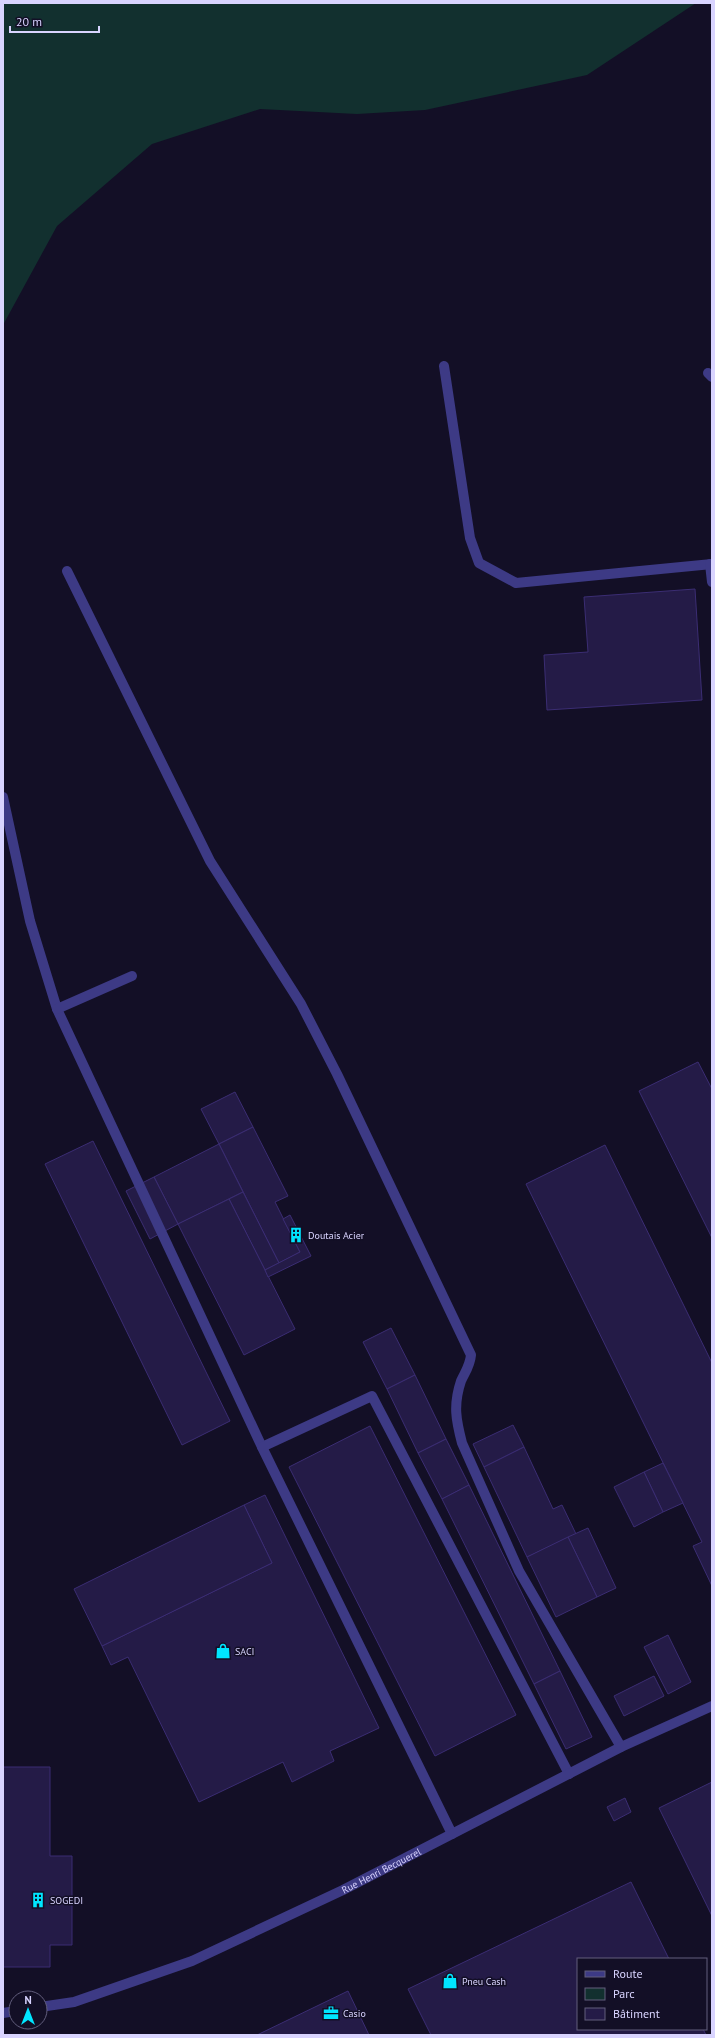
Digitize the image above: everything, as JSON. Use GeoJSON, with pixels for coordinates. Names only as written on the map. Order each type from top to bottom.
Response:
{"type":"FeatureCollection","features":[{"type":"Feature","properties":{"kind":"street"},"geometry":{"type":"LineString","coordinates":[[444,366],[470,538],[479,563],[516,583],[711,564],[712,582]]}},
{"type":"Feature","properties":{"kind":"street"},"geometry":{"type":"LineString","coordinates":[[67,571],[210,861],[301,1004],[341,1082],[470,1355],[470,1364],[462,1380],[455,1401],[456,1421],[462,1443],[519,1571],[621,1748]]}},
{"type":"Feature","properties":{"kind":"street"},"geometry":{"type":"LineString","coordinates":[[3,796],[30,921],[57,1009],[262,1447],[452,1834]]}},
{"type":"Feature","properties":{"kind":"street"},"geometry":{"type":"LineString","coordinates":[[57,1009],[132,976]]}},
{"type":"Feature","properties":{"kind":"street"},"geometry":{"type":"LineString","coordinates":[[262,1447],[372,1396],[569,1774]]}},
{"type":"Feature","properties":{"kind":"street","name":"Rue Henri Becquerel"},"geometry":{"type":"LineString","coordinates":[[48,2006],[74,2002],[192,1961],[326,1898],[621,1748],[712,1706]]}},
{"type":"Feature","properties":{"kind":"green space"},"geometry":{"type":"Polygon","coordinates":[[[3,3],[696,3],[587,75],[425,110],[357,114],[260,109],[152,144],[57,226],[3,325],[3,3]]]}},
{"type":"Feature","properties":{"kind":"building"},"geometry":{"type":"Polygon","coordinates":[[[695,589],[702,700],[547,710],[544,655],[588,652],[584,597],[695,589]]]}},
{"type":"Feature","properties":{"kind":"building"},"geometry":{"type":"Polygon","coordinates":[[[698,1062],[712,1089],[712,1238],[639,1091],[698,1062]]]}},
{"type":"Feature","properties":{"kind":"building"},"geometry":{"type":"Polygon","coordinates":[[[235,1092],[253,1127],[219,1144],[201,1109],[235,1092]]]}},
{"type":"Feature","properties":{"kind":"building"},"geometry":{"type":"Polygon","coordinates":[[[253,1127],[288,1196],[275,1202],[300,1252],[279,1263],[219,1144],[253,1127]]]}},
{"type":"Feature","properties":{"kind":"building"},"geometry":{"type":"Polygon","coordinates":[[[93,1141],[230,1421],[182,1445],[45,1164],[93,1141]]]}},
{"type":"Feature","properties":{"kind":"building"},"geometry":{"type":"Polygon","coordinates":[[[219,1144],[243,1192],[178,1224],[154,1177],[219,1144]]]}},
{"type":"Feature","properties":{"kind":"building"},"geometry":{"type":"Polygon","coordinates":[[[605,1145],[712,1363],[712,1586],[693,1546],[702,1542],[526,1184],[605,1145]]]}},
{"type":"Feature","properties":{"kind":"building"},"geometry":{"type":"Polygon","coordinates":[[[154,1177],[178,1224],[150,1239],[126,1191],[154,1177]]]}},
{"type":"Feature","properties":{"kind":"building"},"geometry":{"type":"Polygon","coordinates":[[[243,1192],[279,1263],[265,1270],[229,1199],[243,1192]]]}},
{"type":"Feature","properties":{"kind":"building"},"geometry":{"type":"Polygon","coordinates":[[[229,1199],[295,1329],[244,1355],[178,1224],[229,1199]]]}},
{"type":"Feature","properties":{"kind":"building","name":"Doutais Acier"},"geometry":{"type":"Polygon","coordinates":[[[290,1215],[311,1256],[268,1277],[265,1270],[300,1252],[283,1219],[290,1215]]]}},
{"type":"Feature","properties":{"kind":"building"},"geometry":{"type":"Polygon","coordinates":[[[391,1328],[415,1375],[387,1389],[363,1342],[391,1328]]]}},
{"type":"Feature","properties":{"kind":"building"},"geometry":{"type":"Polygon","coordinates":[[[415,1375],[446,1439],[418,1453],[387,1389],[415,1375]]]}},
{"type":"Feature","properties":{"kind":"building"},"geometry":{"type":"Polygon","coordinates":[[[513,1425],[524,1447],[484,1467],[473,1444],[513,1425]]]}},
{"type":"Feature","properties":{"kind":"building"},"geometry":{"type":"Polygon","coordinates":[[[370,1426],[516,1715],[435,1756],[289,1467],[370,1426]]]}},
{"type":"Feature","properties":{"kind":"building"},"geometry":{"type":"Polygon","coordinates":[[[446,1439],[469,1485],[442,1499],[418,1453],[446,1439]]]}},
{"type":"Feature","properties":{"kind":"building"},"geometry":{"type":"Polygon","coordinates":[[[524,1447],[553,1509],[562,1505],[576,1534],[527,1557],[484,1467],[524,1447]]]}},
{"type":"Feature","properties":{"kind":"building"},"geometry":{"type":"Polygon","coordinates":[[[663,1463],[683,1503],[663,1512],[644,1472],[663,1463]]]}},
{"type":"Feature","properties":{"kind":"building"},"geometry":{"type":"Polygon","coordinates":[[[644,1472],[663,1512],[634,1527],[614,1487],[644,1472]]]}},
{"type":"Feature","properties":{"kind":"building"},"geometry":{"type":"Polygon","coordinates":[[[469,1485],[560,1671],[534,1684],[442,1499],[469,1485]]]}},
{"type":"Feature","properties":{"kind":"building","name":"SACI"},"geometry":{"type":"Polygon","coordinates":[[[265,1495],[379,1728],[330,1751],[334,1761],[292,1782],[283,1762],[199,1802],[128,1657],[111,1665],[102,1646],[272,1563],[244,1505],[265,1495]]]}},
{"type":"Feature","properties":{"kind":"building"},"geometry":{"type":"Polygon","coordinates":[[[244,1505],[272,1563],[102,1646],[74,1589],[244,1505]]]}},
{"type":"Feature","properties":{"kind":"building"},"geometry":{"type":"Polygon","coordinates":[[[588,1528],[616,1588],[597,1597],[568,1537],[588,1528]]]}},
{"type":"Feature","properties":{"kind":"building"},"geometry":{"type":"Polygon","coordinates":[[[568,1537],[597,1597],[556,1617],[527,1557],[568,1537]]]}},
{"type":"Feature","properties":{"kind":"building"},"geometry":{"type":"Polygon","coordinates":[[[668,1635],[691,1682],[668,1694],[644,1647],[668,1635]]]}},
{"type":"Feature","properties":{"kind":"building"},"geometry":{"type":"Polygon","coordinates":[[[560,1671],[592,1737],[566,1749],[534,1684],[560,1671]]]}},
{"type":"Feature","properties":{"kind":"building"},"geometry":{"type":"Polygon","coordinates":[[[654,1676],[664,1696],[624,1716],[614,1696],[654,1676]]]}},
{"type":"Feature","properties":{"kind":"building","name":"SOGEDI"},"geometry":{"type":"Polygon","coordinates":[[[3,1767],[50,1767],[50,1856],[72,1856],[72,1945],[50,1945],[50,1967],[3,1967],[3,1767]]]}},
{"type":"Feature","properties":{"kind":"building"},"geometry":{"type":"Polygon","coordinates":[[[712,1782],[712,1916],[659,1808],[712,1782]]]}},
{"type":"Feature","properties":{"kind":"building"},"geometry":{"type":"Polygon","coordinates":[[[625,1798],[631,1812],[614,1821],[607,1807],[625,1798]]]}},
{"type":"Feature","properties":{"kind":"building"},"geometry":{"type":"Polygon","coordinates":[[[631,1882],[669,1958],[577,1958],[577,2030],[704,2030],[706,2035],[431,2035],[408,1989],[631,1882]]]}},
{"type":"Feature","properties":{"kind":"building","name":"Casio"},"geometry":{"type":"Polygon","coordinates":[[[348,1991],[369,2035],[257,2035],[348,1991]]]}},
{"type":"Feature","properties":{"kind":"place","name":"Doutais Acier"},"geometry":{"type":"Point","coordinates":[296,1235]}},
{"type":"Feature","properties":{"kind":"place","name":"SACI"},"geometry":{"type":"Point","coordinates":[223,1651]}},
{"type":"Feature","properties":{"kind":"place","name":"SOGEDI"},"geometry":{"type":"Point","coordinates":[38,1900]}},
{"type":"Feature","properties":{"kind":"place","name":"Pneu Cash"},"geometry":{"type":"Point","coordinates":[450,1981]}},
{"type":"Feature","properties":{"kind":"place","name":"Casio"},"geometry":{"type":"Point","coordinates":[331,2013]}}]}
